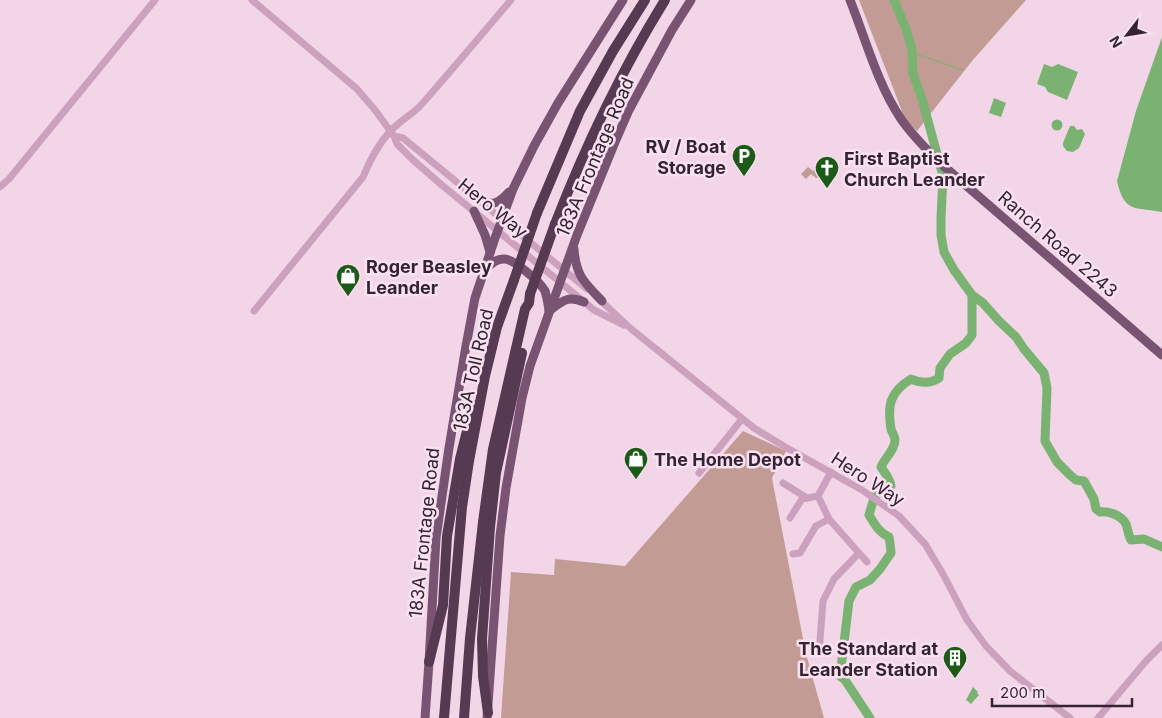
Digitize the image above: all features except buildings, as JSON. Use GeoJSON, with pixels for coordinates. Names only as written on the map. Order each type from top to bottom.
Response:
{"type":"FeatureCollection","features":[{"type":"Feature","properties":{"kind":"highway","name":"183A Toll Road"},"geometry":{"type":"LineString","coordinates":[[444,718],[462,507],[485,376],[497,327],[537,213],[580,111],[613,51],[645,0]]}},
{"type":"Feature","properties":{"kind":"highway","name":"183A Toll Road"},"geometry":{"type":"LineString","coordinates":[[464,718],[470,638],[493,449],[524,309],[575,172],[607,104],[647,28],[665,0]]}},
{"type":"Feature","properties":{"kind":"highway"},"geometry":{"type":"LineString","coordinates":[[487,716],[482,639],[490,526],[496,473],[531,311],[529,298]]}},
{"type":"Feature","properties":{"kind":"highway"},"geometry":{"type":"LineString","coordinates":[[429,662],[443,605],[447,536],[460,459],[471,414],[485,376]]}},
{"type":"Feature","properties":{"kind":"main road","name":"183A Frontage Road"},"geometry":{"type":"LineString","coordinates":[[424,718],[436,538],[448,448],[475,298],[513,189],[534,146],[558,103],[624,0]]}},
{"type":"Feature","properties":{"kind":"main road","name":"183A Frontage Road"},"geometry":{"type":"LineString","coordinates":[[487,716],[500,536],[506,488],[522,398],[530,366],[604,166],[629,110],[672,30],[691,0]]}},
{"type":"Feature","properties":{"kind":"main road","name":"Ranch Road 2243"},"geometry":{"type":"LineString","coordinates":[[850,0],[871,58],[893,106],[912,134],[949,170],[1162,355]]}},
{"type":"Feature","properties":{"kind":"main road"},"geometry":{"type":"LineString","coordinates":[[478,200],[488,204],[496,203],[513,189]]}},
{"type":"Feature","properties":{"kind":"main road"},"geometry":{"type":"LineString","coordinates":[[474,211],[485,235],[490,252]]}},
{"type":"Feature","properties":{"kind":"main road"},"geometry":{"type":"LineString","coordinates":[[574,246],[579,274],[585,284],[602,301]]}},
{"type":"Feature","properties":{"kind":"main road"},"geometry":{"type":"LineString","coordinates":[[484,270],[498,260],[511,261],[537,280],[542,286],[546,293],[549,311],[571,298],[584,302]]}},
{"type":"Feature","properties":{"kind":"street"},"geometry":{"type":"LineString","coordinates":[[0,187],[155,0]]}},
{"type":"Feature","properties":{"kind":"street"},"geometry":{"type":"LineString","coordinates":[[252,0],[357,89],[392,134]]}},
{"type":"Feature","properties":{"kind":"street"},"geometry":{"type":"LineString","coordinates":[[254,311],[362,178],[370,160],[381,143],[392,134],[399,123],[420,106],[510,0]]}},
{"type":"Feature","properties":{"kind":"street","name":"Hero Way"},"geometry":{"type":"LineString","coordinates":[[392,134],[403,138],[602,301],[630,328],[742,419],[775,442],[868,494],[899,516],[925,544],[967,620],[986,646],[1010,671],[1070,718]]}},
{"type":"Feature","properties":{"kind":"street","name":"Hero Way"},"geometry":{"type":"LineString","coordinates":[[392,134],[397,144],[413,160],[584,302],[594,310],[630,328]]}},
{"type":"Feature","properties":{"kind":"street"},"geometry":{"type":"LineString","coordinates":[[698,473],[742,419]]}},
{"type":"Feature","properties":{"kind":"street"},"geometry":{"type":"LineString","coordinates":[[818,496],[831,472]]}},
{"type":"Feature","properties":{"kind":"street"},"geometry":{"type":"LineString","coordinates":[[783,483],[807,498]]}},
{"type":"Feature","properties":{"kind":"street"},"geometry":{"type":"LineString","coordinates":[[790,518],[802,499],[818,496]]}},
{"type":"Feature","properties":{"kind":"street"},"geometry":{"type":"LineString","coordinates":[[818,496],[829,519],[867,562]]}},
{"type":"Feature","properties":{"kind":"street"},"geometry":{"type":"LineString","coordinates":[[793,554],[800,552],[816,526],[829,519]]}},
{"type":"Feature","properties":{"kind":"street"},"geometry":{"type":"LineString","coordinates":[[819,653],[822,601],[834,579],[859,553]]}},
{"type":"Feature","properties":{"kind":"street"},"geometry":{"type":"LineString","coordinates":[[1098,718],[1149,657],[1162,645]]}},
{"type":"Feature","properties":{"kind":"shaded area"},"geometry":{"type":"Polygon","coordinates":[[[859,0],[1026,0],[972,61],[917,131],[905,119],[859,0]]]}},
{"type":"Feature","properties":{"kind":"shaded area"},"geometry":{"type":"Polygon","coordinates":[[[1162,37],[1162,212],[1132,207],[1127,204],[1123,199],[1117,181],[1136,111],[1162,37]]]}},
{"type":"Feature","properties":{"kind":"shaded area"},"geometry":{"type":"Polygon","coordinates":[[[1044,64],[1052,67],[1058,64],[1078,72],[1067,100],[1048,92],[1045,87],[1037,84],[1044,64]]]}},
{"type":"Feature","properties":{"kind":"shaded area"},"geometry":{"type":"Polygon","coordinates":[[[994,98],[1006,103],[1001,117],[989,113],[994,98]]]}},
{"type":"Feature","properties":{"kind":"shaded area"},"geometry":{"type":"Polygon","coordinates":[[[1057,119],[1063,125],[1057,131],[1051,125],[1057,119]]]}},
{"type":"Feature","properties":{"kind":"shaded area"},"geometry":{"type":"Polygon","coordinates":[[[1070,126],[1074,126],[1077,130],[1082,129],[1085,134],[1079,148],[1073,152],[1067,151],[1063,146],[1070,126]]]}},
{"type":"Feature","properties":{"kind":"shaded area"},"geometry":{"type":"Polygon","coordinates":[[[820,164],[828,169],[821,177],[816,178],[811,174],[806,179],[801,174],[808,167],[813,171],[820,164]]]}},
{"type":"Feature","properties":{"kind":"shaded area"},"geometry":{"type":"Polygon","coordinates":[[[743,431],[786,451],[772,478],[806,654],[824,718],[501,718],[511,572],[554,575],[555,559],[625,566],[743,431]]]}},
{"type":"Feature","properties":{"kind":"shaded area"},"geometry":{"type":"Polygon","coordinates":[[[973,687],[979,695],[971,704],[966,700],[973,687]]]}},
{"type":"Feature","properties":{"kind":"waterway"},"geometry":{"type":"LineString","coordinates":[[894,0],[912,49],[913,74],[922,99],[943,176],[941,235],[944,252],[972,295],[983,303],[1016,337],[1044,373],[1047,388],[1045,441],[1057,462],[1076,480],[1084,481],[1094,499],[1096,509],[1100,512],[1114,514],[1124,521],[1131,540],[1144,539],[1162,547]]}},
{"type":"Feature","properties":{"kind":"waterway"},"geometry":{"type":"LineString","coordinates":[[913,53],[963,70]]}},
{"type":"Feature","properties":{"kind":"waterway"},"geometry":{"type":"LineString","coordinates":[[870,718],[845,680],[840,676],[849,601],[856,587],[870,580],[891,553],[889,537],[880,530],[869,515],[875,495],[891,486],[881,467],[895,444],[891,429],[890,406],[894,394],[911,379],[925,382],[939,378],[940,368],[950,354],[966,343],[972,335],[972,295]]}},
{"type":"Feature","properties":{"kind":"place","name":"RV / Boat Storage"},"geometry":{"type":"Point","coordinates":[744,177]}},
{"type":"Feature","properties":{"kind":"place","name":"First Baptist Church Leander"},"geometry":{"type":"Point","coordinates":[827,189]}},
{"type":"Feature","properties":{"kind":"place","name":"Roger Beasley Leander"},"geometry":{"type":"Point","coordinates":[348,297]}},
{"type":"Feature","properties":{"kind":"place","name":"The Home Depot"},"geometry":{"type":"Point","coordinates":[636,480]}},
{"type":"Feature","properties":{"kind":"place","name":"The Standard at Leander Station"},"geometry":{"type":"Point","coordinates":[955,679]}}]}
